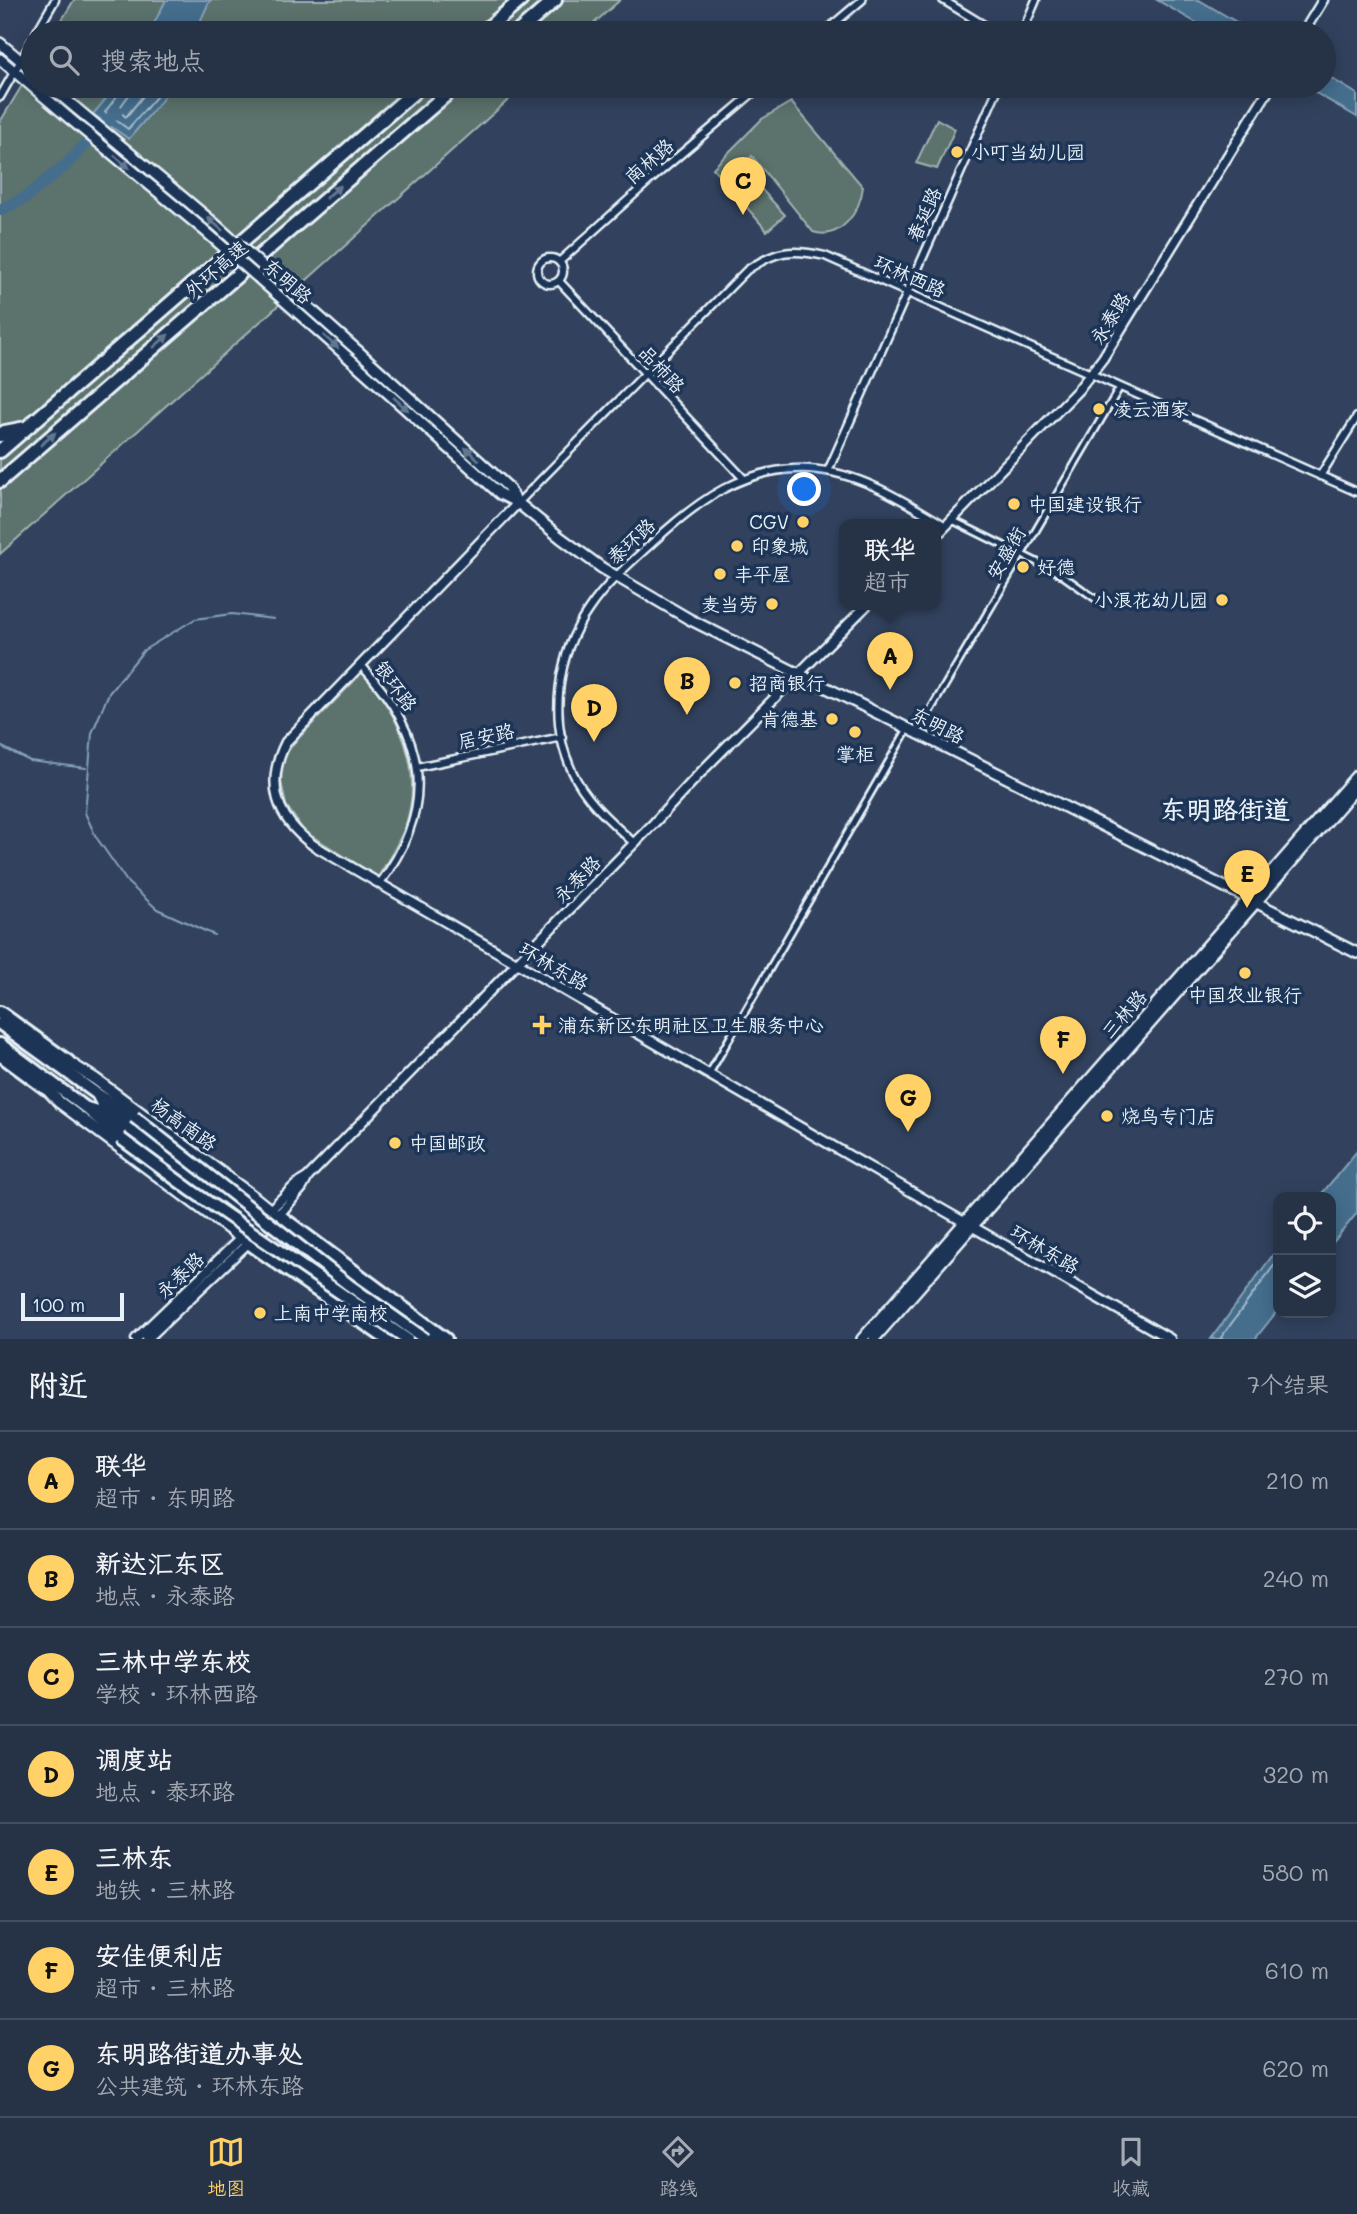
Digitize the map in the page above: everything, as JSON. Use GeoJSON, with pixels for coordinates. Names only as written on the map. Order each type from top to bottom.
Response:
{"type":"FeatureCollection","features":[{"type":"Feature","properties":{"kind":"highway"},"geometry":{"type":"LineString","coordinates":[[496,21],[521,0]]}},
{"type":"Feature","properties":{"kind":"highway"},"geometry":{"type":"LineString","coordinates":[[531,21],[555,0]]}},
{"type":"Feature","properties":{"kind":"highway","name":"外环高速"},"geometry":{"type":"LineString","coordinates":[[0,451],[407,98]]}},
{"type":"Feature","properties":{"kind":"highway","name":"外环高速"},"geometry":{"type":"LineString","coordinates":[[0,481],[442,98]]}},
{"type":"Feature","properties":{"kind":"highway"},"geometry":{"type":"LineString","coordinates":[[0,435],[26,428]]}},
{"type":"Feature","properties":{"kind":"highway"},"geometry":{"type":"LineString","coordinates":[[0,1013],[136,1115]]}},
{"type":"Feature","properties":{"kind":"highway","name":"杨高南路"},"geometry":{"type":"LineString","coordinates":[[0,1024],[97,1094],[136,1115],[349,1285],[425,1339]]}},
{"type":"Feature","properties":{"kind":"highway"},"geometry":{"type":"LineString","coordinates":[[0,1044],[86,1108],[120,1138]]}},
{"type":"Feature","properties":{"kind":"highway"},"geometry":{"type":"LineString","coordinates":[[0,1055],[407,1339]]}},
{"type":"Feature","properties":{"kind":"highway"},"geometry":{"type":"LineString","coordinates":[[274,1214],[446,1339]]}},
{"type":"Feature","properties":{"kind":"highway"},"geometry":{"type":"LineString","coordinates":[[247,1240],[386,1339]]}},
{"type":"Feature","properties":{"kind":"main road"},"geometry":{"type":"LineString","coordinates":[[0,43],[21,61]]}},
{"type":"Feature","properties":{"kind":"main road","name":"东明路"},"geometry":{"type":"LineString","coordinates":[[0,60],[21,78]]}},
{"type":"Feature","properties":{"kind":"main road","name":"东明路"},"geometry":{"type":"LineString","coordinates":[[45,98],[204,230],[500,494],[518,503],[583,555],[689,619],[1357,953]]}},
{"type":"Feature","properties":{"kind":"main road","name":"东明路"},"geometry":{"type":"LineString","coordinates":[[65,98],[215,224],[358,351],[508,487],[518,503]]}},
{"type":"Feature","properties":{"kind":"main road","name":"三林路"},"geometry":{"type":"LineString","coordinates":[[874,1339],[969,1224],[1252,901],[1357,775]]}},
{"type":"Feature","properties":{"kind":"main road","name":"三林路"},"geometry":{"type":"LineString","coordinates":[[1252,901],[1357,787]]}},
{"type":"Feature","properties":{"kind":"main road"},"geometry":{"type":"LineString","coordinates":[[46,1088],[59,1102],[228,1228],[395,1339]]}},
{"type":"Feature","properties":{"kind":"main road","name":"杨高南路"},"geometry":{"type":"LineString","coordinates":[[97,1094],[102,1104],[259,1227]]}},
{"type":"Feature","properties":{"kind":"main road"},"geometry":{"type":"LineString","coordinates":[[86,1108],[97,1111],[259,1227]]}},
{"type":"Feature","properties":{"kind":"main road","name":"杨高南路"},"geometry":{"type":"LineString","coordinates":[[136,1115],[255,1198],[351,1278],[437,1339]]}},
{"type":"Feature","properties":{"kind":"main road"},"geometry":{"type":"LineString","coordinates":[[247,1240],[274,1214]]}},
{"type":"Feature","properties":{"kind":"main road","name":"三林路"},"geometry":{"type":"LineString","coordinates":[[862,1339],[969,1224]]}},
{"type":"Feature","properties":{"kind":"main road"},"geometry":{"type":"LineString","coordinates":[[344,1263],[351,1278]]}},
{"type":"Feature","properties":{"kind":"street"},"geometry":{"type":"LineString","coordinates":[[43,21],[55,0]]}},
{"type":"Feature","properties":{"kind":"street"},"geometry":{"type":"LineString","coordinates":[[837,21],[862,0]]}},
{"type":"Feature","properties":{"kind":"street"},"geometry":{"type":"LineString","coordinates":[[943,0],[977,21]]}},
{"type":"Feature","properties":{"kind":"street"},"geometry":{"type":"LineString","coordinates":[[1026,21],[1036,0]]}},
{"type":"Feature","properties":{"kind":"street"},"geometry":{"type":"LineString","coordinates":[[1310,21],[1323,0]]}},
{"type":"Feature","properties":{"kind":"street"},"geometry":{"type":"LineString","coordinates":[[0,97],[21,61]]}},
{"type":"Feature","properties":{"kind":"street","name":"南林路"},"geometry":{"type":"LineString","coordinates":[[559,262],[747,98]]}},
{"type":"Feature","properties":{"kind":"street","name":"春延路"},"geometry":{"type":"LineString","coordinates":[[828,471],[994,98]]}},
{"type":"Feature","properties":{"kind":"street","name":"永泰路"},"geometry":{"type":"LineString","coordinates":[[941,531],[1092,374],[1264,98]]}},
{"type":"Feature","properties":{"kind":"street","name":"环林西路"},"geometry":{"type":"LineString","coordinates":[[518,503],[747,270],[776,253],[800,250],[825,256],[1357,492]]}},
{"type":"Feature","properties":{"kind":"street"},"geometry":{"type":"LineString","coordinates":[[555,259],[559,262],[563,272],[559,281],[545,283],[537,271],[541,262],[555,259]]}},
{"type":"Feature","properties":{"kind":"street","name":"品柿路"},"geometry":{"type":"LineString","coordinates":[[559,281],[744,479]]}},
{"type":"Feature","properties":{"kind":"street","name":"安盛街"},"geometry":{"type":"LineString","coordinates":[[708,1074],[912,732],[1022,554],[1120,386]]}},
{"type":"Feature","properties":{"kind":"street"},"geometry":{"type":"LineString","coordinates":[[1320,476],[1357,417]]}},
{"type":"Feature","properties":{"kind":"street","name":"泰环路"},"geometry":{"type":"LineString","coordinates":[[634,843],[583,790],[572,772],[562,737],[560,685],[570,644],[588,609],[616,576],[686,512],[716,491],[744,479],[789,470],[828,471],[846,476],[941,519]]}},
{"type":"Feature","properties":{"kind":"street","name":"环林东路"},"geometry":{"type":"LineString","coordinates":[[518,503],[286,742],[275,773],[276,788],[284,815],[301,836],[380,883],[1170,1339]]}},
{"type":"Feature","properties":{"kind":"street","name":"泰环路"},"geometry":{"type":"LineString","coordinates":[[941,519],[949,523]]}},
{"type":"Feature","properties":{"kind":"street"},"geometry":{"type":"LineString","coordinates":[[949,523],[1022,554],[1077,584],[1082,591],[1103,604]]}},
{"type":"Feature","properties":{"kind":"street","name":"永泰路"},"geometry":{"type":"LineString","coordinates":[[274,1214],[704,769],[862,610]]}},
{"type":"Feature","properties":{"kind":"street","name":"银环路"},"geometry":{"type":"LineString","coordinates":[[361,665],[399,714],[410,738],[417,767],[417,795],[409,833],[399,856],[380,883]]}},
{"type":"Feature","properties":{"kind":"street","name":"居安路"},"geometry":{"type":"LineString","coordinates":[[417,767],[562,737]]}},
{"type":"Feature","properties":{"kind":"street","name":"永泰路"},"geometry":{"type":"LineString","coordinates":[[136,1339],[247,1240]]}},
{"type":"Feature","properties":{"kind":"street","name":"永泰路"},"geometry":{"type":"LineString","coordinates":[[147,1339],[247,1240]]}},
{"type":"Feature","properties":{"kind":"green space"},"geometry":{"type":"Polygon","coordinates":[[[74,0],[620,0],[596,21],[61,21],[74,0]]]}},
{"type":"Feature","properties":{"kind":"green space"},"geometry":{"type":"Polygon","coordinates":[[[21,87],[21,98],[511,98],[0,554],[0,122],[21,87]]]}},
{"type":"Feature","properties":{"kind":"green space"},"geometry":{"type":"Polygon","coordinates":[[[791,102],[863,187],[853,214],[840,228],[832,232],[813,232],[752,156],[742,168],[785,215],[767,231],[713,168],[762,119],[791,102]]]}},
{"type":"Feature","properties":{"kind":"green space"},"geometry":{"type":"Polygon","coordinates":[[[937,119],[955,129],[937,169],[916,163],[937,119]]]}},
{"type":"Feature","properties":{"kind":"green space"},"geometry":{"type":"Polygon","coordinates":[[[362,673],[397,724],[410,762],[412,783],[406,824],[378,877],[304,831],[286,805],[281,781],[283,759],[293,744],[362,673]]]}},
{"type":"Feature","properties":{"kind":"water"},"geometry":{"type":"Polygon","coordinates":[[[166,0],[210,0],[200,21],[155,21],[166,0]]]}},
{"type":"Feature","properties":{"kind":"water"},"geometry":{"type":"Polygon","coordinates":[[[1157,0],[1199,0],[1235,21],[1193,21],[1157,0]]]}},
{"type":"Feature","properties":{"kind":"water"},"geometry":{"type":"Polygon","coordinates":[[[1336,81],[1357,94],[1357,117],[1325,98],[1336,98],[1336,81]]]}},
{"type":"Feature","properties":{"kind":"water"},"geometry":{"type":"Polygon","coordinates":[[[107,98],[163,98],[129,139],[93,114],[107,98]]]}},
{"type":"Feature","properties":{"kind":"water"},"geometry":{"type":"Polygon","coordinates":[[[1357,1151],[1357,1213],[1336,1239],[1336,1192],[1323,1192],[1357,1151]]]}},
{"type":"Feature","properties":{"kind":"water"},"geometry":{"type":"Polygon","coordinates":[[[1273,1255],[1273,1316],[1255,1339],[1211,1339],[1273,1255]]]}},
{"type":"Feature","properties":{"kind":"waterway"},"geometry":{"type":"LineString","coordinates":[[0,210],[25,198],[67,164],[117,111]]}},
{"type":"Feature","properties":{"kind":"waterway"},"geometry":{"type":"LineString","coordinates":[[214,935],[157,909],[128,883],[96,837],[85,813],[92,733],[109,693],[144,650],[195,619],[232,614],[274,619]]}},
{"type":"Feature","properties":{"kind":"waterway"},"geometry":{"type":"LineString","coordinates":[[0,746],[30,761],[86,768]]}},
{"type":"Feature","properties":{"kind":"place","name":"小叮当幼儿园"},"geometry":{"type":"Point","coordinates":[957,152]}},
{"type":"Feature","properties":{"kind":"place","name":"三林中学东校"},"geometry":{"type":"Point","coordinates":[743,215]}},
{"type":"Feature","properties":{"kind":"place","name":"凌云酒家"},"geometry":{"type":"Point","coordinates":[1099,409]}},
{"type":"Feature","properties":{"kind":"place","name":"中国建设银行"},"geometry":{"type":"Point","coordinates":[1014,504]}},
{"type":"Feature","properties":{"kind":"place","name":"CGV"},"geometry":{"type":"Point","coordinates":[803,522]}},
{"type":"Feature","properties":{"kind":"place","name":"印象城"},"geometry":{"type":"Point","coordinates":[737,546]}},
{"type":"Feature","properties":{"kind":"place","name":"好德"},"geometry":{"type":"Point","coordinates":[1023,567]}},
{"type":"Feature","properties":{"kind":"place","name":"丰平屋"},"geometry":{"type":"Point","coordinates":[720,574]}},
{"type":"Feature","properties":{"kind":"place","name":"小浪花幼儿园"},"geometry":{"type":"Point","coordinates":[1222,600]}},
{"type":"Feature","properties":{"kind":"place","name":"麦当劳"},"geometry":{"type":"Point","coordinates":[772,604]}},
{"type":"Feature","properties":{"kind":"place","name":"招商银行"},"geometry":{"type":"Point","coordinates":[735,683]}},
{"type":"Feature","properties":{"kind":"place","name":"联华"},"geometry":{"type":"Point","coordinates":[890,690]}},
{"type":"Feature","properties":{"kind":"place","name":"新达汇东区"},"geometry":{"type":"Point","coordinates":[687,715]}},
{"type":"Feature","properties":{"kind":"place","name":"肯德基"},"geometry":{"type":"Point","coordinates":[832,719]}},
{"type":"Feature","properties":{"kind":"place","name":"掌柜"},"geometry":{"type":"Point","coordinates":[855,732]}},
{"type":"Feature","properties":{"kind":"place","name":"调度站"},"geometry":{"type":"Point","coordinates":[594,742]}},
{"type":"Feature","properties":{"kind":"place","name":"三林东"},"geometry":{"type":"Point","coordinates":[1247,908]}},
{"type":"Feature","properties":{"kind":"place","name":"中国农业银行"},"geometry":{"type":"Point","coordinates":[1245,973]}},
{"type":"Feature","properties":{"kind":"place","name":"浦东新区东明社区卫生服务中心"},"geometry":{"type":"Point","coordinates":[542,1025]}},
{"type":"Feature","properties":{"kind":"place","name":"安佳便利店"},"geometry":{"type":"Point","coordinates":[1063,1074]}},
{"type":"Feature","properties":{"kind":"place","name":"烧鸟专门店"},"geometry":{"type":"Point","coordinates":[1107,1116]}},
{"type":"Feature","properties":{"kind":"place","name":"东明路街道办事处"},"geometry":{"type":"Point","coordinates":[908,1132]}},
{"type":"Feature","properties":{"kind":"place","name":"中国邮政"},"geometry":{"type":"Point","coordinates":[395,1143]}},
{"type":"Feature","properties":{"kind":"place","name":"上南中学南校"},"geometry":{"type":"Point","coordinates":[260,1313]}},
{"type":"Feature","properties":{"kind":"district","name":"东明路街道"},"geometry":{"type":"Point","coordinates":[1225,810]}}]}
